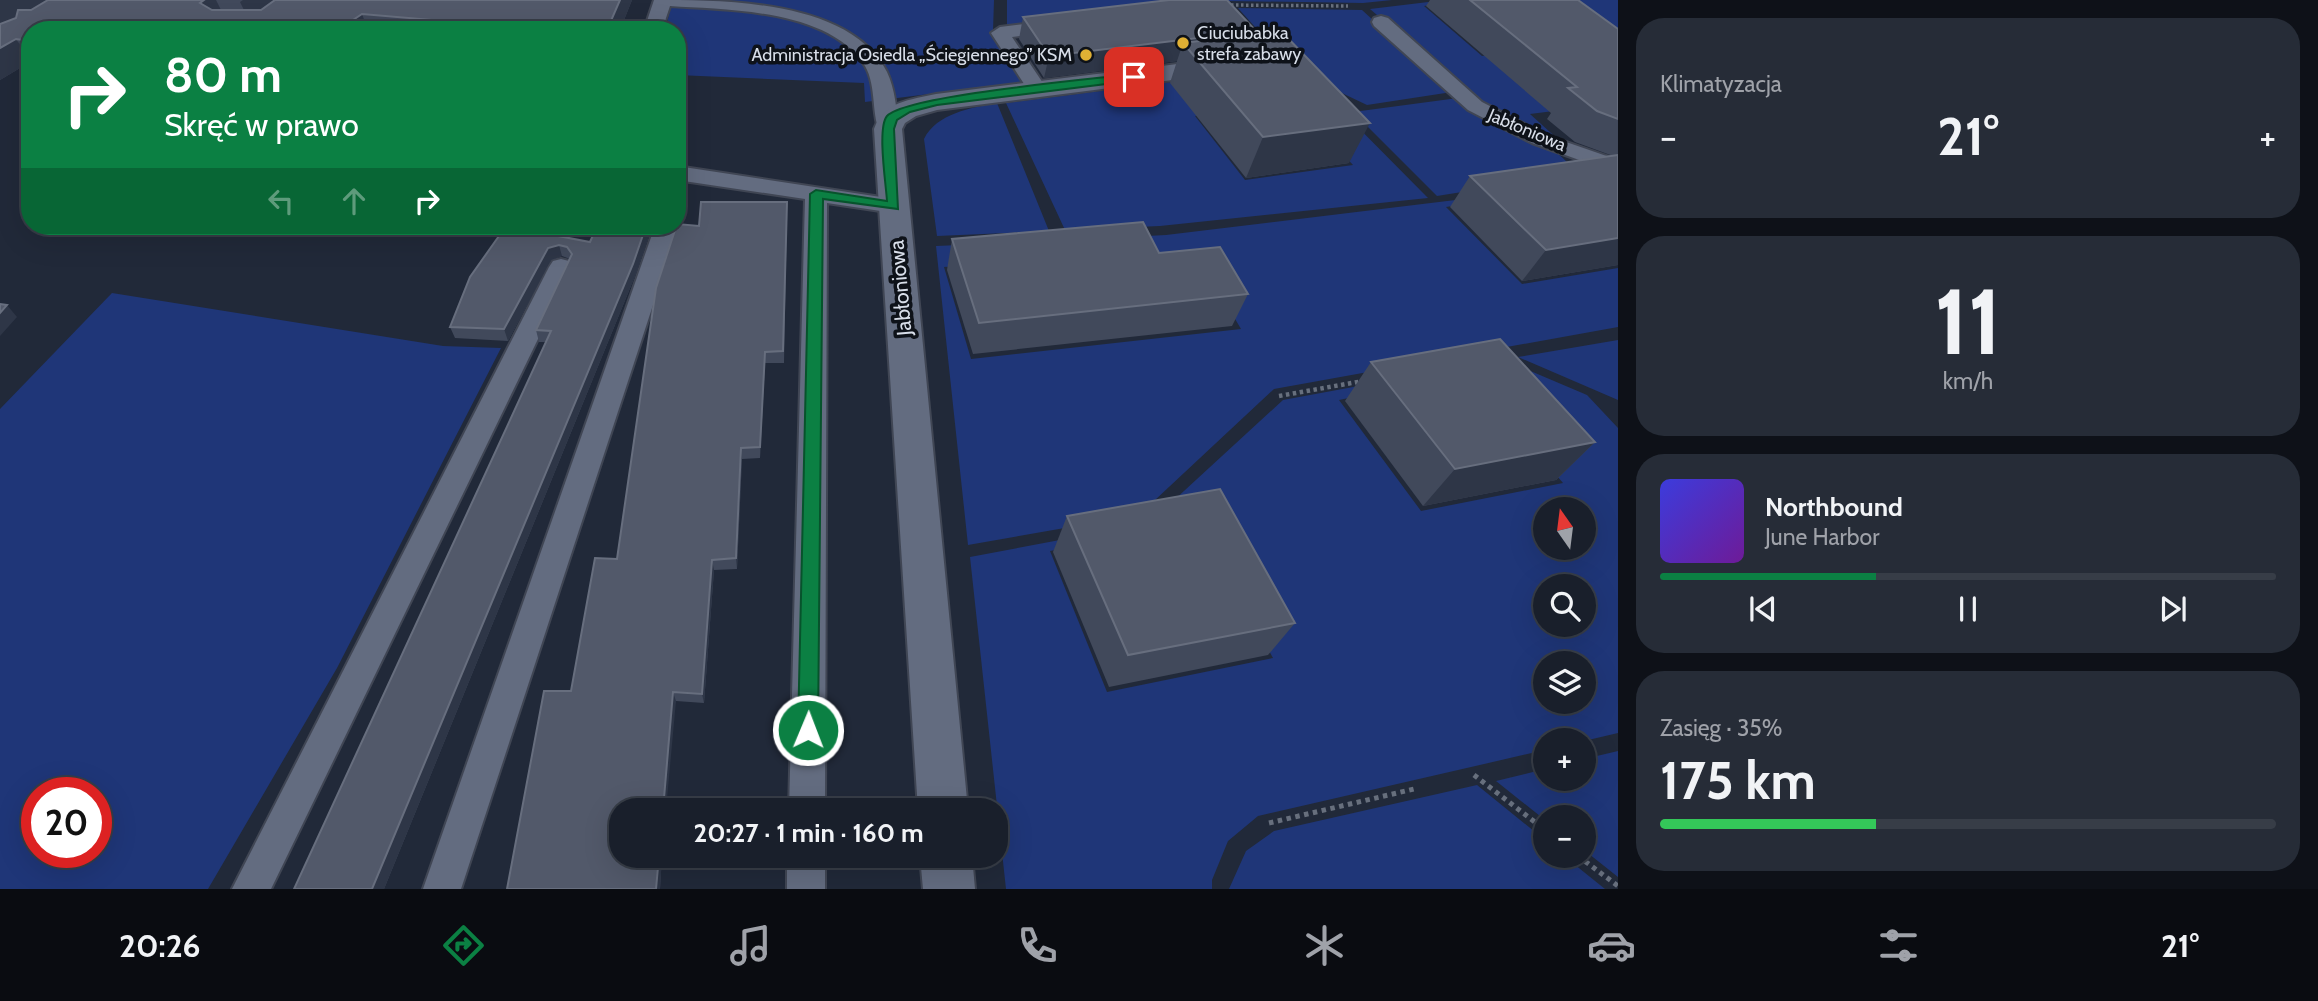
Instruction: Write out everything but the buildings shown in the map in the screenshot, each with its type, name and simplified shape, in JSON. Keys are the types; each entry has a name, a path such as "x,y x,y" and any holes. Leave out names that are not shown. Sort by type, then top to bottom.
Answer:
{"street":[{"path":"888,129 892,118 922,105 1256,62"},
{"name":"Jabłoniowa","path":"888,129 942,798"},
{"path":"947,868 949,889"}],"lane":[{"path":"656,21 663,0"},
{"path":"668,0 778,12 816,22 842,34 862,50 878,72 884,88 888,129"},
{"name":"Jabłoniowa","path":"1381,22 1475,106 1496,120 1539,139 1618,167"},
{"path":"1037,89 1000,33 1082,23"},
{"path":"686,182 816,194 894,206"},
{"path":"807,798 816,194"},
{"path":"442,889 664,235"},
{"path":"251,889 561,267"},
{"path":"806,868 806,889"}],"path":[{"path":"1231,5 1349,6"},
{"path":"1279,396 1365,380"},
{"path":"1474,775 1533,821"},
{"path":"1269,822 1414,789"},
{"path":"1594,868 1618,886"}],"shaded area":[{"path":"673,0 994,0 993,31 1026,82 865,102 864,83 686,75 686,21 667,21"},
{"path":"1007,0 1392,0 1363,3 1230,1 1007,29"},
{"path":"1522,0 1618,0 1618,103 1530,114 1562,143 1534,132 1484,103 1437,67 1370,9 1457,1 1424,6 1482,56 1579,44"},
{"path":"1238,8 1362,10 1452,92 1367,105 1287,67 1290,66"},
{"path":"1211,77 1239,109 1195,116 1245,180 1353,165 1296,103 1324,93 1428,198 1160,226 1065,230 1006,103"},
{"path":"1458,98 1541,142 1569,164 1575,174 1437,196 1353,112"},
{"path":"997,103 1049,231 937,236 924,139 937,123 956,113"},
{"path":"1472,198 1476,202 1446,207 1522,284 1618,268 1618,327 1274,389 1139,515 968,545 936,246 1053,241 1060,258 944,267 971,359 1241,329 1210,276 1068,240 1166,235"},
{"path":"112,293 443,346 501,348 337,668 208,889 0,889 0,409"},
{"path":"1618,340 1618,400 1518,357"},
{"path":"1507,361 1587,395 1618,428 1618,733 1596,738 1596,728 1533,728 1533,753 1258,816 1228,841 1212,880 1212,889 1006,889 1004,868 1008,868 1008,798 996,798 970,557 1113,530 1116,537 1050,551 1107,692 1273,658 1201,524 1147,525 1283,400 1391,380 1396,388 1339,400 1421,511 1563,483 1471,374"},
{"path":"1618,751 1618,877 1596,860 1596,805 1533,805 1533,810 1496,781 1533,772 1533,791 1596,791 1596,756"},
{"path":"1477,785 1533,830 1533,868 1579,868 1605,889 1229,889 1246,851 1274,831"}],"place":[{"name":"Ciuciubabka strefa zabawy","path":"1183,43"},
{"name":"Administracja Osiedla „Ściegiennego” KSM","path":"1086,55"}],"route":[{"path":"808,730 816,194 894,206 888,129 892,118 906,110 936,102 1134,77"}]}
